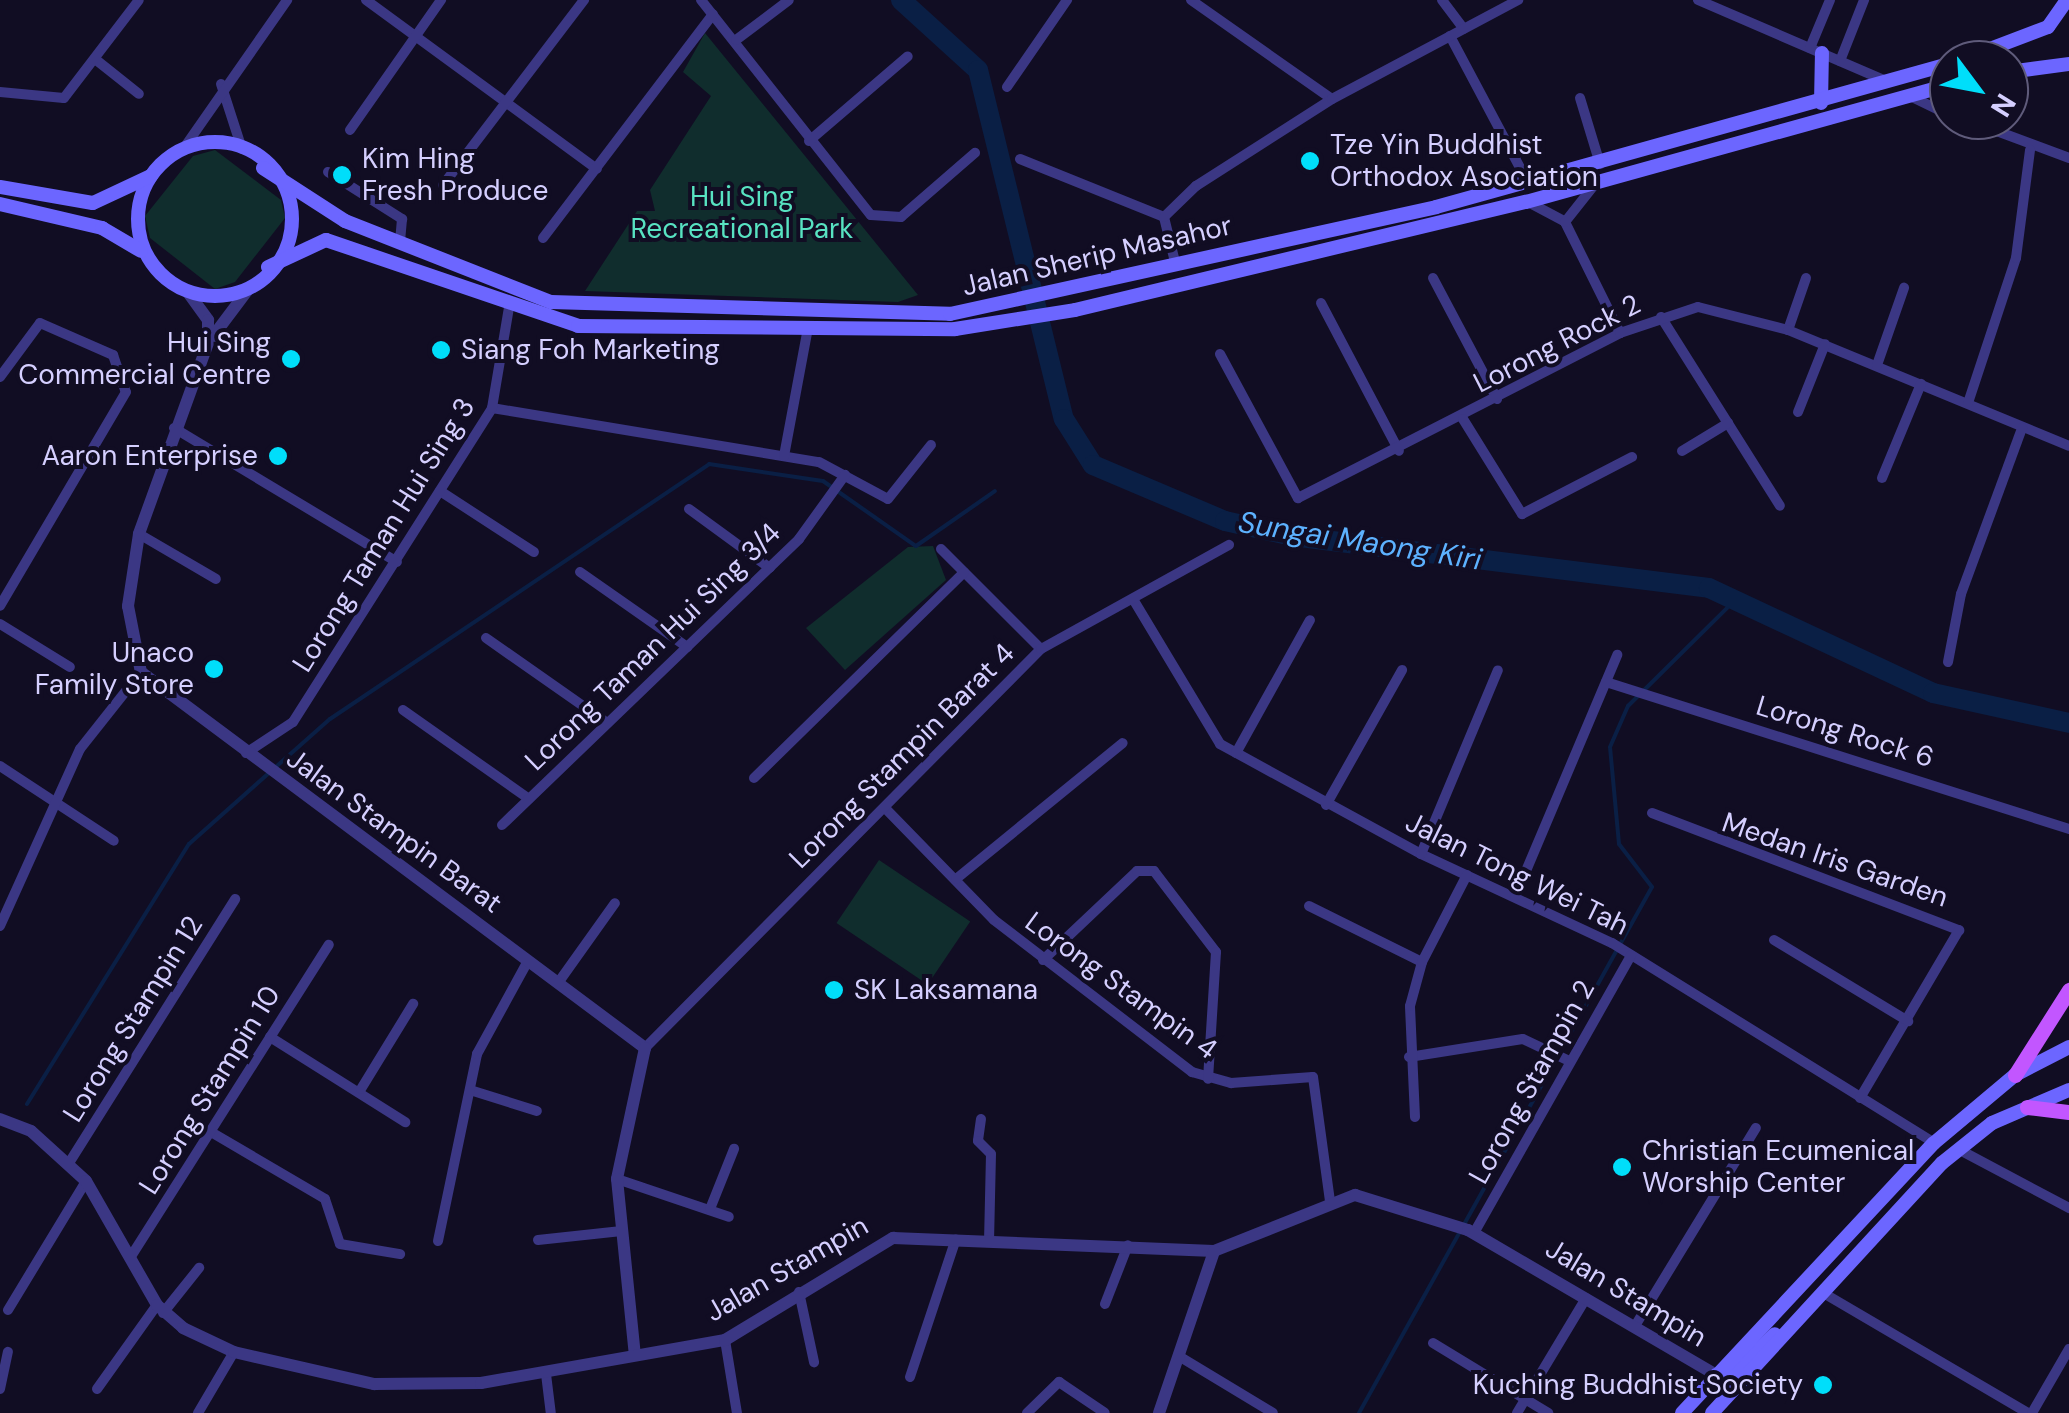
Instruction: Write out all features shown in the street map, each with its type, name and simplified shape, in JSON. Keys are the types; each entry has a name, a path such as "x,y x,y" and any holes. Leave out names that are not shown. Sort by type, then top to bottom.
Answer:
{"main road":[{"path":"2012,40 2048,26 2067,0"},
{"path":"1816,51 1820,103"},
{"path":"2029,69 2069,64"},
{"name":"Jalan Sherip Masahor","path":"264,168 345,221 580,307 883,318 999,305 1070,292 1528,183 1539,191 1929,70"},
{"name":"Jalan Sherip Masahor","path":"268,267 310,242 342,243 509,308 608,328 807,332 1008,322 1074,310 1526,202 1601,171 1929,90"},
{"path":"0,187 92,204 155,174 186,145 213,138 242,149 264,168 297,213 268,267 250,287 212,299 186,291 146,255 102,228 0,204"},
{"path":"146,255 138,208 155,174"},
{"path":"2015,1075 2069,990"},
{"path":"1682,1413 1934,1142 2015,1075 2069,1047"},
{"path":"1712,1413 1958,1148 2027,1108 2069,1090"},
{"path":"2027,1108 2069,1112"},
{"path":"1716,1376 1729,1379 1808,1312"}],"street":[{"path":"0,92 50,104 95,59 139,0"},
{"path":"186,145 221,84 287,0"},
{"path":"366,0 510,99 597,168"},
{"path":"350,130 442,0"},
{"path":"443,185 584,0"},
{"path":"701,0 736,40 809,141 883,221 901,217 975,154"},
{"path":"736,40 789,0"},
{"path":"1192,0 1332,99"},
{"path":"1442,0 1464,28"},
{"path":"1164,217 1332,99 1518,0"},
{"path":"1700,0 1889,83"},
{"path":"1816,51 1830,0"},
{"path":"1840,61 1864,0"},
{"path":"1008,87 1062,2"},
{"path":"543,238 712,14"},
{"path":"1450,36 1528,183"},
{"path":"809,141 908,56"},
{"path":"95,59 139,94"},
{"path":"221,84 242,149"},
{"path":"1908,96 1929,106"},
{"path":"1565,222 1601,171 1580,98"},
{"path":"2009,140 2030,150 2069,158"},
{"path":"1968,403 2016,258 2030,150"},
{"path":"1020,158 1164,217"},
{"path":"328,172 406,223 400,242"},
{"path":"1526,202 1565,222 1620,333"},
{"path":"1164,217 1176,266"},
{"path":"1433,278 1497,399"},
{"path":"1788,330 1806,278"},
{"path":"0,926 6,897 54,798 140,672 128,606 140,534 174,428 208,343 250,287"},
{"path":"1877,365 1904,288"},
{"path":"186,291 208,320 208,343"},
{"path":"1322,303 1400,451"},
{"name":"Lorong Rock 2","path":"1220,354 1298,498 1463,419 1620,333 1660,317 1711,307 1825,344 2069,446"},
{"name":"Lorong Taman Hui Sing 3","path":"245,753 293,722 492,408 509,308"},
{"path":"1660,317 1780,506"},
{"path":"0,377 40,322 113,355 126,392 0,606"},
{"path":"784,456 807,332"},
{"path":"1798,412 1825,344"},
{"path":"1882,478 1921,384"},
{"path":"492,408 784,456 894,497 932,446"},
{"path":"1463,419 1522,514 1632,457"},
{"path":"1682,451 1728,423"},
{"path":"174,428 396,562"},
{"path":"1948,662 1960,594 2022,428"},
{"name":"Lorong Taman Hui Sing 3/4","path":"502,825 770,568 831,498 843,478"},
{"path":"440,491 534,552"},
{"path":"689,509 770,568"},
{"path":"140,534 216,579"},
{"name":"Lorong Stampin Barat 4","path":"644,1048 1041,649 1229,545"},
{"path":"942,549 1041,649"},
{"path":"580,572 688,647"},
{"path":"754,778 964,572"},
{"name":"Jalan Tong Wei Tah","path":"1133,598 1212,735 1236,753 1421,854 1612,942 1934,1142"},
{"path":"1236,753 1310,620"},
{"path":"0,624 70,666"},
{"path":"486,638 606,722"},
{"path":"1515,897 1617,655"},
{"path":"1326,804 1402,670"},
{"path":"1421,854 1498,670"},
{"name":"Jalan Stampin Barat","path":"140,672 644,1048"},
{"name":"Lorong Rock 6","path":"1606,682 2069,829"},
{"path":"403,710 529,798"},
{"path":"956,879 1123,743"},
{"path":"0,766 114,841"},
{"name":"Lorong Stampin 4","path":"885,808 1043,960 1208,1079 1313,1077 1330,1202"},
{"name":"Medan Iris Garden","path":"1652,814 1959,930 1860,1098"},
{"path":"1043,960 1137,871 1154,871 1216,952 1208,1079"},
{"path":"1415,1118 1409,1057 1422,962 1466,875"},
{"name":"Lorong Stampin 12","path":"70,1163 235,899"},
{"path":"558,983 615,903"},
{"path":"1309,906 1422,962"},
{"path":"1774,940 1908,1022"},
{"name":"Lorong Stampin 10","path":"130,1258 328,946"},
{"name":"Lorong Stampin 2","path":"1471,1231 1563,1058 1628,953"},
{"path":"438,1241 470,1090 492,1014 528,961"},
{"path":"361,1089 414,1004"},
{"path":"270,1037 361,1089 406,1122"},
{"path":"1409,1057 1511,1040 1540,1046 1563,1058"},
{"path":"634,1356 617,1179 644,1048"},
{"path":"470,1090 537,1111"},
{"path":"0,1119 70,1163 86,1181 160,1309"},
{"path":"981,1119 978,1141 991,1154 989,1239"},
{"path":"1635,1326 1756,1128"},
{"path":"211,1132 325,1200 340,1244 400,1254"},
{"path":"1958,1148 2069,1208"},
{"path":"710,1209 734,1150"},
{"path":"617,1179 729,1216"},
{"path":"8,1310 86,1181"},
{"name":"Jalan Stampin","path":"160,1309 234,1352 374,1384 546,1374 725,1340 881,1242 989,1239 1214,1251 1330,1202 1378,1195 1471,1231 1716,1376"},
{"path":"538,1240 622,1231"},
{"path":"910,1377 956,1239"},
{"path":"1105,1304 1128,1244"},
{"path":"1159,1413 1182,1358 1214,1251"},
{"path":"97,1389 160,1309 199,1268"},
{"path":"799,1292 814,1362"},
{"path":"1824,1294 2030,1413 2069,1349"},
{"path":"1517,1413 1586,1298"},
{"path":"725,1340 737,1413"},
{"path":"1433,1343 1548,1413"},
{"path":"0,1389 8,1352"},
{"path":"198,1413 234,1352"},
{"path":"1182,1358 1273,1413"},
{"path":"546,1374 551,1413"},
{"path":"1027,1413 1059,1382 1106,1413"}],"green space":[{"name":"Hui Sing Recreational Park","path":"705,33 918,295 898,302 585,291 637,211 655,211 650,190 711,96 683,72"},
{"path":"215,150 281,200 285,218 235,282 215,289 150,238 145,216 193,156"},
{"path":"933,546 946,580 845,670 806,628 908,547"},
{"path":"879,860 970,922 928,985 837,923"}],"waterway":[{"name":"Sungai Maong Kiri","path":"901,0 978,70 1064,419 1093,465 1225,521 1292,536 1709,588 1933,693 2069,723"},
{"path":"27,1104 189,844 330,719 709,464 823,481 916,546 995,491"},
{"path":"1359,1413 1652,887 1619,844 1610,747 1628,706 1736,599"}],"place":[{"name":"Tze Yin Buddhist Orthodox Asociation","path":"1310,161"},
{"name":"Kim Hing Fresh Produce","path":"342,175"},
{"name":"Siang Foh Marketing","path":"441,350"},
{"name":"Hui Sing Commercial Centre","path":"291,359"},
{"name":"Aaron Enterprise","path":"278,456"},
{"name":"Unaco Family Store","path":"214,669"},
{"name":"SK Laksamana","path":"834,990"},
{"name":"Christian Ecumenical Worship Center","path":"1622,1167"},
{"name":"Kuching Buddhist Society","path":"1823,1385"}]}
